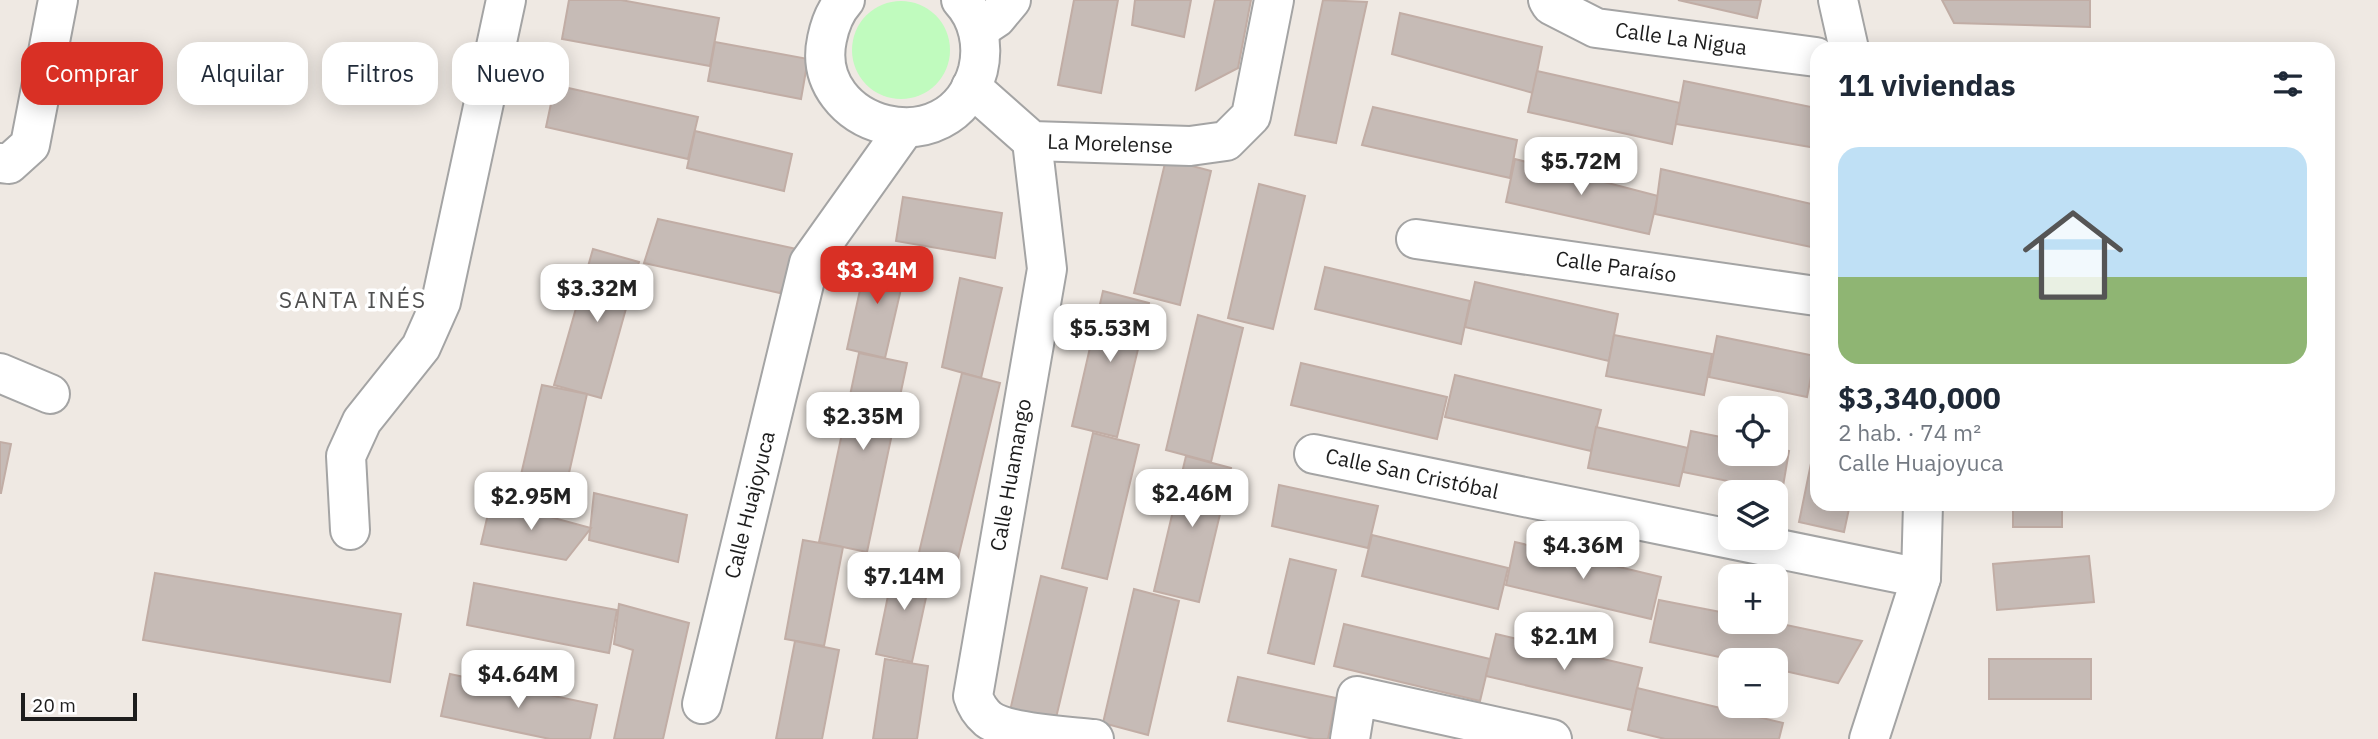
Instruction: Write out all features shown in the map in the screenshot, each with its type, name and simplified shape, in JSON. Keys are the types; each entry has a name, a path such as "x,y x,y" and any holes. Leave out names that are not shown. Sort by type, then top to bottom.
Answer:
{"street":[{"path":"0,163 9,164 30,145 58,0"},
{"path":"349,530 345,456 362,421 421,347 441,302 506,0"},
{"path":"836,4 825,47 828,71 840,96 859,115 884,126 905,128 937,121 959,106 971,87 981,57 970,15 996,18 1012,0"},
{"name":"La Morelense","path":"971,87 1032,141 1190,146 1226,141 1251,116 1274,0"},
{"path":"1838,0 1847,42"},
{"name":"Calle La Nigua","path":"1549,2 1596,27 1810,56"},
{"name":"Calle Huajoyuca","path":"702,704 809,263 905,128"},
{"name":"Calle Huamango","path":"1032,141 1047,268 973,696 977,708 989,720 1018,730 1094,739"},
{"name":"Calle Paraíso","path":"1416,239 1810,295"},
{"path":"0,373 50,394"},
{"name":"Calle San Cristóbal","path":"1314,454 1921,578"},
{"path":"1869,739 1921,578 1923,511"},
{"path":"1350,739 1357,696 1552,739"}],"green space":[{"path":"901,1 920,4 936,15 947,31 950,50 947,69 936,85 920,96 901,99 882,96 866,85 855,69 852,50 855,31 866,15 882,4"}],"building":[{"path":"569,0 621,0 719,18 710,66 562,39"},
{"path":"1074,0 1118,0 1101,93 1058,85"},
{"path":"1135,0 1191,0 1184,37 1132,25"},
{"path":"1215,0 1251,0 1238,68 1196,90"},
{"path":"1323,0 1367,2 1336,143 1295,135"},
{"path":"1678,0 1761,0 1757,18"},
{"path":"1942,0 2090,0 2090,27 1954,23"},
{"path":"1400,13 1542,47 1533,93 1392,54"},
{"path":"715,42 808,59 801,99 708,81"},
{"path":"1537,71 1680,103 1672,144 1528,112"},
{"path":"1684,81 1810,107 1810,147 1676,124"},
{"path":"569,88 698,117 688,159 546,127 551,105 569,105"},
{"path":"1373,107 1517,140 1510,178 1362,145"},
{"path":"695,131 792,154 784,191 687,168"},
{"path":"1166,159 1211,171 1180,305 1134,293"},
{"path":"1515,159 1658,196 1649,234 1506,202"},
{"path":"1661,169 1810,204 1810,247 1655,214"},
{"path":"1259,184 1305,196 1273,329 1228,318"},
{"path":"903,197 1002,213 995,258 896,241"},
{"path":"658,219 801,250 780,293 644,263"},
{"path":"593,249 639,262 601,398 554,385"},
{"path":"868,254 907,263 885,358 847,349"},
{"path":"1325,267 1470,301 1461,344 1315,309"},
{"path":"960,278 1002,288 981,378 942,367"},
{"path":"1475,282 1618,314 1609,361 1465,327"},
{"path":"1103,291 1149,303 1117,437 1072,426"},
{"path":"1198,315 1243,328 1211,462 1166,450"},
{"path":"1614,335 1712,354 1704,395 1606,376"},
{"path":"1717,336 1810,355 1807,397 1709,377"},
{"path":"859,353 907,363 867,552 819,542"},
{"path":"1301,363 1447,397 1437,439 1291,405"},
{"path":"962,373 1000,383 954,575 916,565"},
{"path":"1455,375 1601,410 1591,451 1445,417"},
{"path":"542,385 587,394 566,486 520,479"},
{"path":"1596,427 1688,448 1679,486 1588,468"},
{"path":"1691,431 1718,436 1718,466 1786,466 1784,480 1723,480 1683,472"},
{"path":"1093,433 1139,445 1107,579 1062,568"},
{"path":"0,442 11,444 1,493 0,493"},
{"path":"1186,456 1231,468 1199,602 1154,591"},
{"path":"1810,468 1810,511 1848,511 1844,532 1799,522"},
{"path":"1279,485 1378,506 1368,548 1272,526"},
{"path":"594,493 687,515 678,562 589,540"},
{"path":"491,501 591,528 566,560 481,544"},
{"path":"2013,511 2062,511 2062,527 2013,527"},
{"path":"1372,535 1508,568 1498,609 1362,576"},
{"path":"803,540 843,547 824,646 785,639"},
{"path":"1515,542 1661,577 1651,619 1506,585"},
{"path":"2089,556 2094,602 1997,610 1993,564"},
{"path":"1290,559 1336,570 1314,664 1268,653"},
{"path":"895,562 932,570 912,662 876,654"},
{"path":"155,573 401,614 390,682 143,640"},
{"path":"1041,576 1087,588 1055,722 1010,711"},
{"path":"474,583 617,610 609,653 467,625"},
{"path":"1134,589 1179,601 1148,735 1103,723"},
{"path":"1659,600 1718,611 1718,634 1788,634 1788,625 1862,641 1838,683 1788,672 1788,648 1718,648 1718,657 1650,642"},
{"path":"619,604 689,623 663,739 614,739 633,650 614,644"},
{"path":"1344,624 1490,659 1480,701 1334,666"},
{"path":"1496,634 1642,668 1632,710 1486,676"},
{"path":"795,641 839,650 822,739 776,739"},
{"path":"885,659 928,666 917,739 873,739"},
{"path":"1989,659 2091,659 2091,699 1989,699"},
{"path":"450,674 597,705 590,739 550,739 441,716"},
{"path":"1238,677 1336,698 1328,739 1314,739 1228,721"},
{"path":"1637,688 1718,707 1718,718 1762,718 1783,723 1779,739 1665,739 1628,730"}],"district":[{"name":"SANTA INÉS","path":"353,300"}]}
